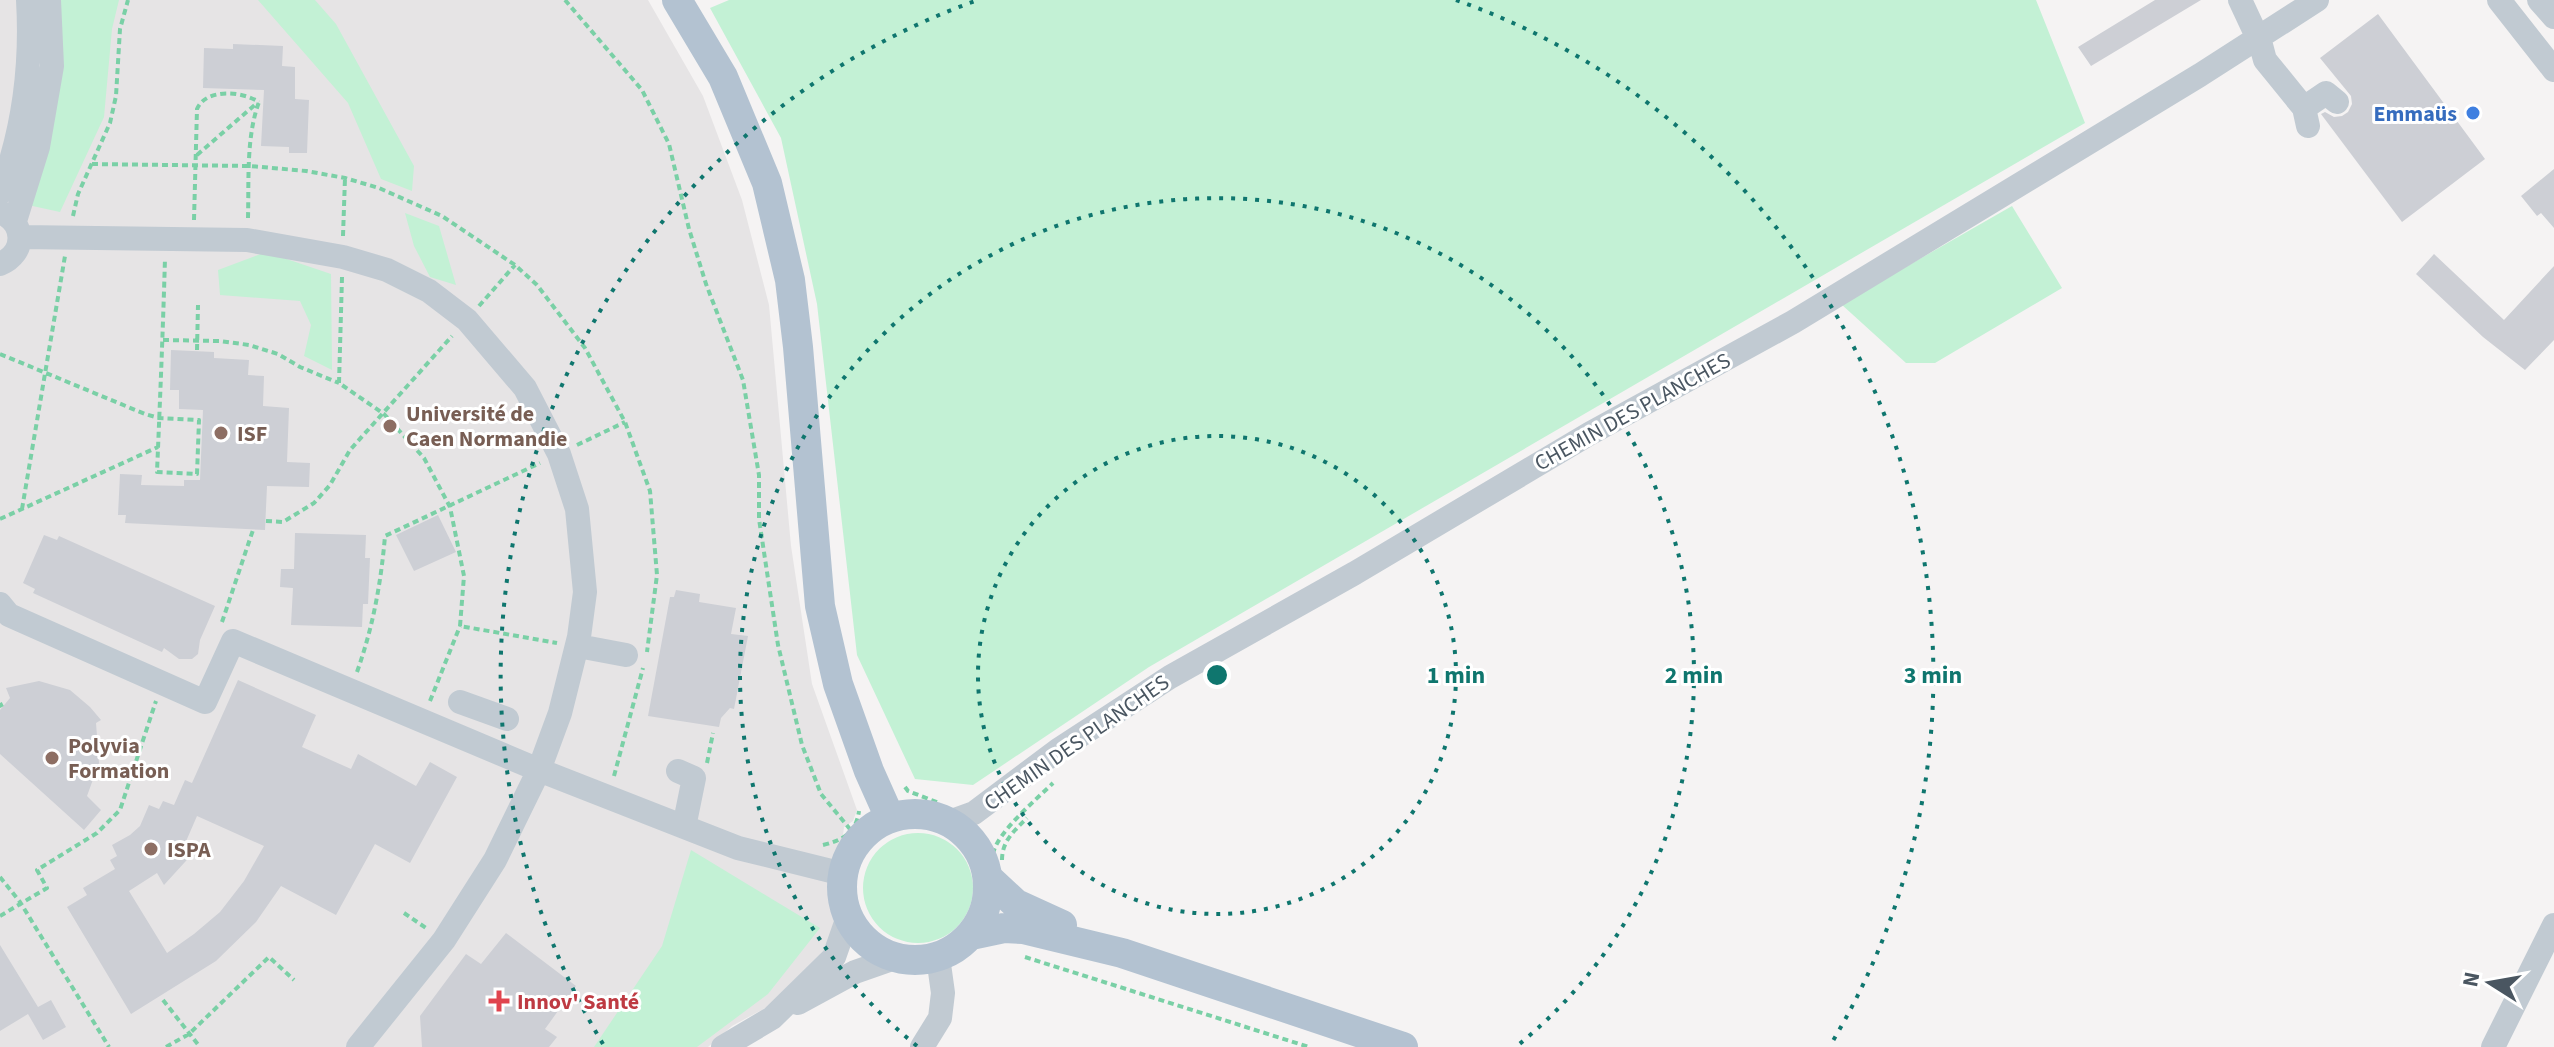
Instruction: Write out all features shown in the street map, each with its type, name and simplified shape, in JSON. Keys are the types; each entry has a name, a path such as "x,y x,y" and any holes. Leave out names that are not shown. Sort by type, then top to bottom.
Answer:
{"main road":[{"path":"677,0 723,77 767,183 790,280 820,606 838,684 869,771 890,818"},
{"path":"995,870 978,926 956,949 938,957 909,961 876,949 848,917 844,904 843,874 849,856 859,840 873,827 890,818 909,814 947,813 995,870 1016,904 1122,953"},
{"path":"971,935 1004,928 1023,929 1122,953 1403,1047"}],"street":[{"path":"22,164 28,91 28,0"},
{"path":"0,264 15,254 12,224 39,71 37,0"},
{"path":"0,193 22,164 52,66 49,0"},
{"path":"2240,0 2265,60 2306,117 2326,93 2337,102"},
{"name":"CHEMIN DES PLANCHES","path":"947,813 974,813 1058,750 1170,677 1355,573 1589,434 1793,322 2317,0"},
{"path":"2499,0 2554,70"},
{"path":"2539,0 2554,17"},
{"path":"12,224 68,238 247,240 343,257 387,270 429,291 467,320 525,388 559,454 577,509 585,592 578,646 560,713 539,770 495,860 444,940 358,1047"},
{"path":"0,604 9,615 205,702 233,641 539,770 738,848 843,874"},
{"path":"578,646 626,655"},
{"path":"460,702 507,719"},
{"path":"678,771 694,778 684,827"},
{"path":"772,1018 834,957 848,917"},
{"path":"2493,1047 2554,925"},
{"path":"922,1047 940,1018 943,993 938,957"},
{"path":"723,1047 855,972 895,958"}],"path":[{"path":"22,509 68,238 78,194 110,123 116,96 120,29 128,0"},
{"path":"565,0 642,90 669,144 706,284 743,380 759,475 759,519 778,645 802,745 821,794 859,840"},
{"path":"194,240 197,109 201,100 209,94 250,96 259,102"},
{"path":"196,156 259,102"},
{"path":"247,240 251,137 253,117 259,102"},
{"path":"339,383 345,178"},
{"path":"0,354 159,418 199,420 197,474 157,472 159,418 163,340 166,239"},
{"path":"266,521 283,522 314,503 330,485 350,450 515,265"},
{"path":"197,350 198,305"},
{"path":"163,340 249,345 278,354 339,383 384,414 424,458 450,507 464,576 460,626 422,722"},
{"path":"0,519 158,447"},
{"path":"350,691 368,642 380,586 385,536 450,507"},
{"path":"233,641 217,635 253,530"},
{"path":"460,626 578,646"},
{"path":"0,916 47,888 37,870 97,833 120,810 158,696 167,685"},
{"path":"902,781 908,791 947,813"},
{"name":"CHEMIN DES PLANCHES","path":"995,870 994,847 1022,813 1055,781"},
{"path":"995,870 1009,835 1027,818"},
{"path":"0,877 20,902 109,1047"},
{"path":"1016,954 1309,1047"},
{"path":"166,1047 189,1034 269,957 294,980"},
{"path":"163,1000 200,1047"}],"shaded area":[{"name":"Université de Caen Normandie","path":"0,0 648,0 703,96 742,200 769,305 791,546 812,684 857,810 853,821 844,827 834,908 836,938 767,1007 732,1026 708,1047 0,1047"}],"green space":[{"path":"59,0 119,0 112,29 104,117 60,212 28,205"},
{"path":"258,0 315,0 336,24 414,166 412,191 381,179 348,103"},
{"path":"729,0 2036,0 2085,123 1149,667 973,785 915,779 857,655 817,304 781,138 710,8"},
{"path":"2012,206 2062,288 1935,363 1906,363 1841,304"},
{"path":"405,213 439,226 456,285 430,277 414,246"},
{"path":"266,252 331,274 332,370 304,356 311,325 300,301 220,295 218,270"},
{"path":"918,833 939,837 957,849 969,867 973,888 969,909 957,927 939,939 918,943 897,939 879,927 867,909 863,888 867,867 879,849 897,837"},
{"path":"691,850 820,928 768,994 697,1047 594,1047 662,946"}],"building":[{"path":"2155,0 2201,0 2091,66 2078,47"},
{"path":"2378,14 2485,159 2402,222 2321,114 2342,116 2352,104 2351,96 2320,58"},
{"path":"233,44 283,46 282,66 295,67 295,99 309,100 307,153 289,153 289,147 261,146 264,90 203,88 204,48 233,49"},
{"path":"2554,169 2554,228 2541,213 2537,216 2521,196"},
{"path":"2434,254 2504,320 2554,266 2554,340 2525,370 2483,337 2416,274"},
{"name":"ISF","path":"171,350 214,352 214,358 249,360 248,375 264,376 263,406 289,408 287,462 310,463 309,487 267,486 265,530 125,523 126,515 118,515 120,474 142,475 141,485 184,486 184,480 200,480 203,410 179,409 179,390 170,390"},
{"path":"438,515 456,552 414,571 396,535"},
{"path":"295,533 366,535 365,558 370,558 368,604 363,604 362,627 291,625 293,588 280,587 281,569 294,569"},
{"path":"44,535 57,540 59,536 215,606 200,640 198,654 192,659 179,659 164,648 162,652 33,593 35,589 23,583"},
{"path":"676,590 700,594 699,602 736,608 731,634 748,636 734,709 730,708 721,718 719,727 648,716 670,597 674,597"},
{"name":"ISPA","path":"238,680 316,715 302,747 351,769 358,754 416,786 430,762 457,777 410,863 375,844 336,915 281,886 256,922 216,961 131,1014 67,907 87,895 83,888 115,869 110,860 117,856 112,845 140,826 149,805 159,809 163,801 174,805 185,780 192,783","holes":["197,816 264,846 244,881 220,912 167,953 129,891 157,873 164,885 195,851 184,846"]},
{"name":"Polyvia Formation","path":"39,681 70,690 101,720 96,723 99,763 87,796 101,810 84,830 0,754 0,710 10,698 6,688"},
{"name":"Innov' Santé","path":"506,933 576,986 545,1029 557,1037 549,1047 422,1047 420,1016 466,954 481,964"},
{"path":"0,945 38,1007 51,1000 66,1027 43,1040 28,1014 0,1031"}],"place":[{"name":"Emmaüs","path":"2473,113"},
{"name":"Université de Caen Normandie","path":"390,426"},
{"name":"ISF","path":"221,433"},
{"name":"Polyvia Formation","path":"52,758"},
{"name":"ISPA","path":"151,849"},
{"name":"Innov' Santé","path":"499,1001"}]}
